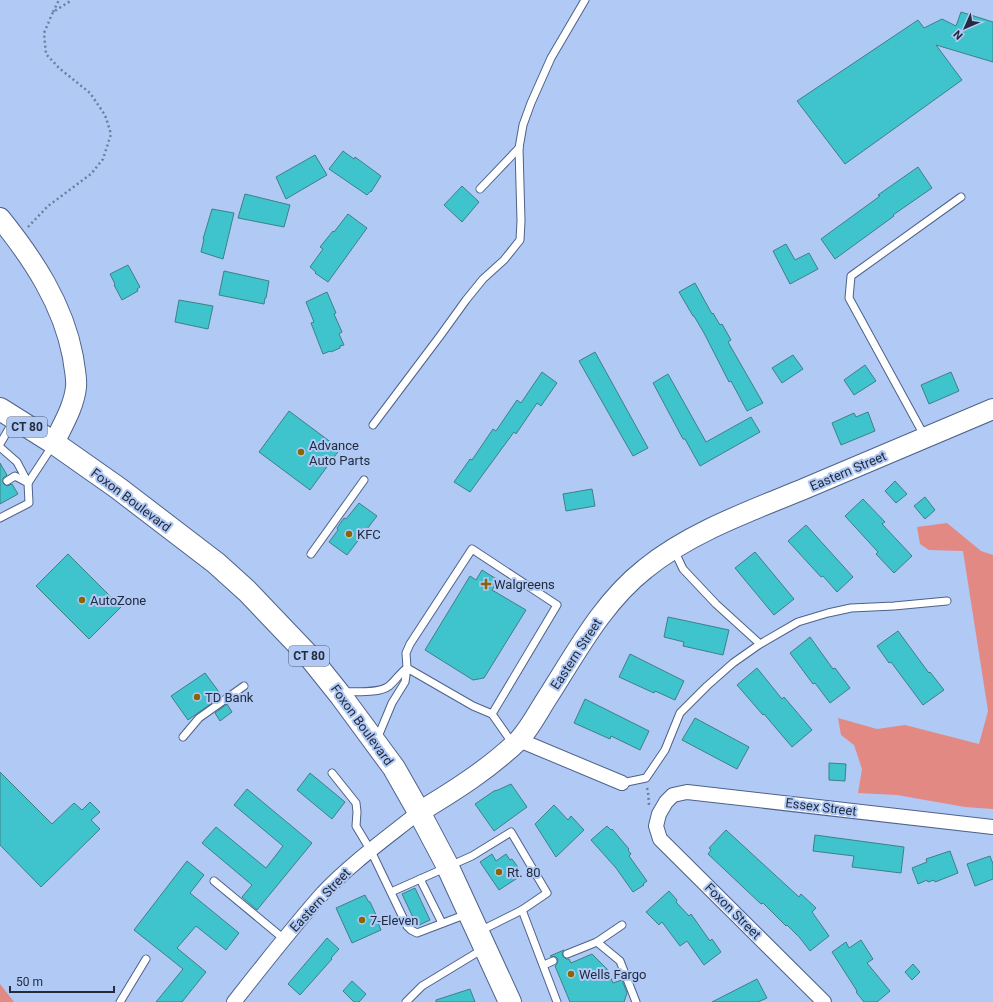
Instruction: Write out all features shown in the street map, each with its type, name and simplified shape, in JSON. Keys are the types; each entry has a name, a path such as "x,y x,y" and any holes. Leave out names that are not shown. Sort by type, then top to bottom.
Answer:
{"main road":[{"name":"Foxon Boulevard","path":"7,414 54,443 118,488 216,563 247,591 309,656 338,692 394,768 448,868 510,1002"}],"street":[{"path":"0,218 40,272 51,294 70,342 76,388 70,409 54,443"},
{"name":"Eastern Street","path":"234,1002 324,892 419,812 455,790 493,763 516,742 534,721 595,622 621,590 645,569 673,548 748,512 993,409"},
{"path":"516,742 622,783"},
{"name":"Essex Street","path":"659,814 666,802 673,795 687,792 993,827"},
{"name":"Foxon Street","path":"659,814 656,826 660,839 824,1002"}],"lane":[{"path":"373,425 466,300 483,279 504,260 520,240 521,221 519,148 523,125 551,58 585,0"},
{"path":"480,189 519,148"},
{"path":"925,438 849,298 851,276 961,197"},
{"path":"0,444 7,414"},
{"path":"28,483 54,443"},
{"path":"0,447 17,462 28,483 29,503 0,518"},
{"path":"7,481 15,476 28,483"},
{"path":"311,554 364,480"},
{"path":"673,548 683,568 716,604 760,644"},
{"path":"375,743 392,703 405,682 407,668 406,652 410,644 472,549 557,605 492,714"},
{"path":"622,783 646,778 665,750 680,713 728,668 760,644 798,622 851,608 947,601"},
{"path":"338,692 378,690 388,687 399,674 407,668"},
{"path":"407,668 473,706 492,714 516,742"},
{"path":"183,737 199,718 244,686"},
{"path":"332,773 356,803 356,826 371,851 407,926 417,933 442,924 478,931"},
{"path":"391,892 448,868 472,856 511,832 547,893 522,910 478,931 406,1002"},
{"path":"420,879 442,924"},
{"path":"214,881 284,939"},
{"path":"522,910 557,1002"},
{"path":"567,954 597,942 622,925"},
{"path":"597,942 620,960 636,1002"},
{"path":"120,1002 146,960"},
{"path":"544,965 553,961"}],"path":[{"path":"17,239 48,206 91,174 103,160 111,134 105,115 90,93 59,68 46,54 44,33 59,0"},
{"path":"53,12 72,0"},
{"path":"641,779 648,791 650,810 659,814"}],"shaded area":[{"path":"947,523 981,551 993,555 993,809 965,807 897,795 858,793 862,769 854,745 841,735 838,718 877,729 905,725 979,744 988,711 963,551 929,550 920,544 917,527"},
{"path":"0,984 14,1002 0,1002"}],"building":[{"path":"961,12 993,22 993,62 936,45 962,80 845,164 797,101 918,20 924,28 942,19 956,26"},
{"path":"343,151 354,159 355,157 381,176 371,192 367,195 329,169"},
{"path":"315,155 327,175 286,199 276,177"},
{"path":"918,167 932,188 893,215 894,216 835,259 821,239 880,196 878,195"},
{"path":"462,186 479,202 462,222 444,205"},
{"path":"245,194 290,205 284,227 238,218"},
{"path":"212,209 234,213 223,259 201,252 203,239"},
{"path":"348,214 367,228 328,282 315,273 316,272 310,267 323,249 320,247"},
{"path":"786,244 795,260 809,253 818,269 790,284 773,251"},
{"path":"128,265 140,287 137,289 138,291 122,300 110,274"},
{"path":"224,271 269,281 264,304 219,295"},
{"path":"695,283 712,314 713,313 720,325 722,324 731,340 728,342 763,403 747,411 731,381 729,382 704,333 679,292"},
{"path":"327,292 336,313 334,314 342,332 339,334 344,345 331,352 330,351 323,354 311,323 314,322 306,302"},
{"path":"179,300 213,306 208,329 175,322"},
{"path":"595,352 648,448 633,456 579,361"},
{"path":"793,355 803,369 782,383 772,368"},
{"path":"865,365 876,381 854,395 844,380"},
{"path":"542,372 557,383 541,406 537,403 516,434 514,432 470,492 454,482 470,459 472,460 493,429 496,431 517,400 521,403"},
{"path":"951,372 959,391 929,404 921,385"},
{"path":"668,374 706,442 751,417 760,432 700,466 685,439 683,439 653,383"},
{"path":"289,411 340,449 310,490 259,452"},
{"path":"868,412 875,431 841,445 832,423 854,413 856,417"},
{"path":"0,463 7,475 3,478 3,483 7,486 12,484 18,494 0,504"},
{"path":"895,481 907,494 896,503 885,491"},
{"path":"592,489 595,506 566,511 563,494"},
{"path":"925,497 935,510 925,519 914,506"},
{"path":"863,499 885,522 882,524 912,556 894,573 876,554 878,552 845,516"},
{"path":"359,503 377,516 347,555 329,542 338,530 337,528 344,518 346,519"},
{"path":"806,525 853,577 837,592 788,541"},
{"path":"755,552 794,599 774,615 735,568"},
{"path":"68,554 121,607 89,639 36,586"},
{"name":"Walgreens","path":"482,570 498,580 492,590 526,610 484,678 473,680 425,650 470,576 476,580"},
{"path":"668,617 729,630 723,655 683,646 684,642 664,637"},
{"path":"898,631 929,673 930,672 944,690 923,705 891,662 889,663 877,646"},
{"path":"810,637 833,669 835,668 850,688 830,703 815,683 813,684 790,653"},
{"path":"630,654 684,681 675,700 655,691 654,693 619,677"},
{"path":"757,668 782,699 784,697 812,730 792,747 737,685"},
{"path":"205,673 222,696 188,720 171,696"},
{"path":"585,699 649,731 640,750 611,736 610,739 574,723"},
{"path":"227,704 232,712 220,721 215,713"},
{"path":"695,718 749,747 737,769 682,740"},
{"path":"829,763 846,764 845,781 829,780"},
{"path":"0,772 52,824 74,803 82,810 90,802 100,812 91,820 100,829 41,887 0,845"},
{"path":"310,773 345,802 332,819 297,790"},
{"path":"511,784 527,807 494,831 475,804 494,791"},
{"path":"247,789 312,843 257,910 242,897 252,885 202,843 216,827 266,868 283,846 234,805"},
{"path":"554,805 568,820 571,816 584,830 556,857 535,824"},
{"path":"607,826 611,830 612,829 629,849 628,850 631,854 629,856 647,881 643,884 644,885 633,892 616,868 591,840"},
{"path":"726,830 799,897 801,894 816,908 812,912 829,936 810,951 787,925 786,926 763,903 761,904 708,854 711,850 709,848"},
{"path":"815,835 904,847 901,873 852,867 854,856 813,851"},
{"path":"950,851 958,873 935,882 934,880 928,882 927,880 918,884 912,868 927,862 926,859"},
{"path":"492,854 496,861 506,854 510,860 512,859 520,870 516,872 519,877 499,890 480,862"},
{"path":"990,856 993,864 993,879 975,886 967,864"},
{"path":"187,861 204,875 190,893 239,933 226,950 196,926 177,948 206,972 182,1002 156,1002 183,969 134,930"},
{"path":"415,888 430,920 417,926 402,894"},
{"path":"669,891 677,900 676,902 689,916 691,914 710,941 712,939 721,952 704,965 687,941 680,946 662,922 659,925 646,912"},
{"path":"365,895 379,921 378,923 381,930 352,943 336,908"},
{"path":"327,938 339,949 300,995 288,984"},
{"path":"861,940 873,959 867,963 890,991 877,1002 864,1002 856,992 857,991 832,952 846,942 849,948"},
{"path":"564,950 562,953 563,956 566,959 569,959 571,963 592,954 607,969 613,983 622,980 627,993 624,1002 570,1002 555,966 558,959 550,956"},
{"path":"913,964 920,972 912,980 905,972"},
{"path":"757,979 767,998 758,1002 712,1002"},
{"path":"352,981 366,994 359,1002 354,1002 343,991"},
{"path":"470,989 475,1002 436,1002 436,1000"}],"place":[{"name":"Advance Auto Parts","path":"301,452"},
{"name":"KFC","path":"349,534"},
{"name":"Walgreens","path":"486,584"},
{"name":"AutoZone","path":"82,600"},
{"name":"TD Bank","path":"197,697"},
{"name":"Rt. 80","path":"499,872"},
{"name":"7-Eleven","path":"362,920"},
{"name":"Wells Fargo","path":"571,974"}]}
